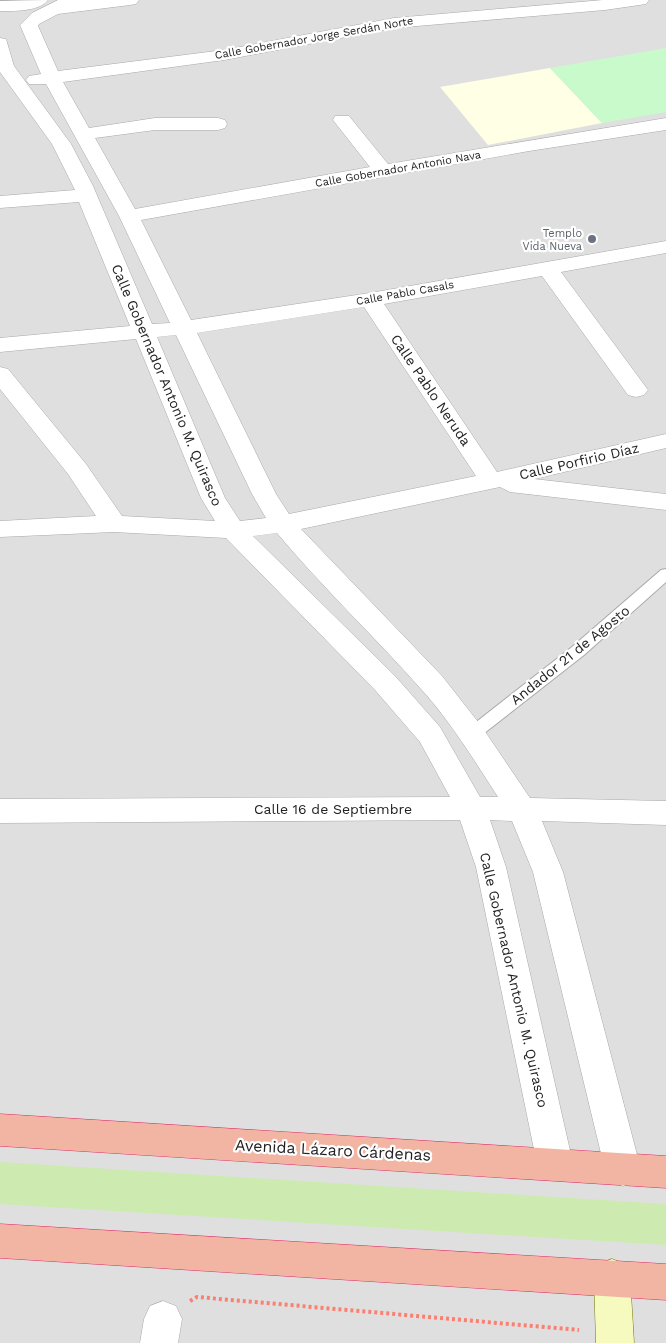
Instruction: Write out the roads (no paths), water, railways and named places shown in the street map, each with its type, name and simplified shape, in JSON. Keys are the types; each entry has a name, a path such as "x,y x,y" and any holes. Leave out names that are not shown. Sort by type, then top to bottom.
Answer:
{"highway":[{"name":"Avenida Lázaro Cárdenas","path":"0,1130 666,1172"},
{"path":"0,1242 612,1277 666,1282"}],"main road":[{"path":"602,1337 612,1277"}],"street":[{"path":"0,6 22,6 38,0"},
{"path":"130,0 64,4 36,17 29,25 52,78 86,134 129,216 264,494 283,524 311,557 432,683 472,734 523,811 548,872 623,1170"},
{"name":"Calle Gobernador Jorge Serdán Norte","path":"8,72 52,78 224,55 394,23 605,5 640,0"},
{"name":"Calle Gobernador Antonio M. Quirasco","path":"0,43 8,72 61,144 85,191 213,498 233,530 385,683 430,735 471,808 491,867 554,1164"},
{"path":"342,120 384,172"},
{"path":"86,134 155,124 218,124"},
{"name":"Calle Gobernador Antonio Nava","path":"129,216 529,145 666,124"},
{"path":"0,193 85,191"},
{"path":"0,202 85,191"},
{"name":"Calle Pablo Casals","path":"0,345 183,328 370,300 666,247"},
{"path":"546,268 636,390"},
{"name":"Calle Pablo Neruda","path":"370,300 491,481"},
{"path":"0,374 77,469 114,524"},
{"name":"Calle Porfirio Díaz","path":"0,529 114,524 233,530 283,524 666,442"},
{"path":"491,481 666,502"},
{"name":"Calle 16 de Septiembre","path":"0,811 471,808 523,811 666,813"}],"lane":[{"name":"Andador 21 de Agosto","path":"472,734 578,651 666,574"}],"place":[{"name":"Templo Vida Nueva","path":"592,239"}]}
